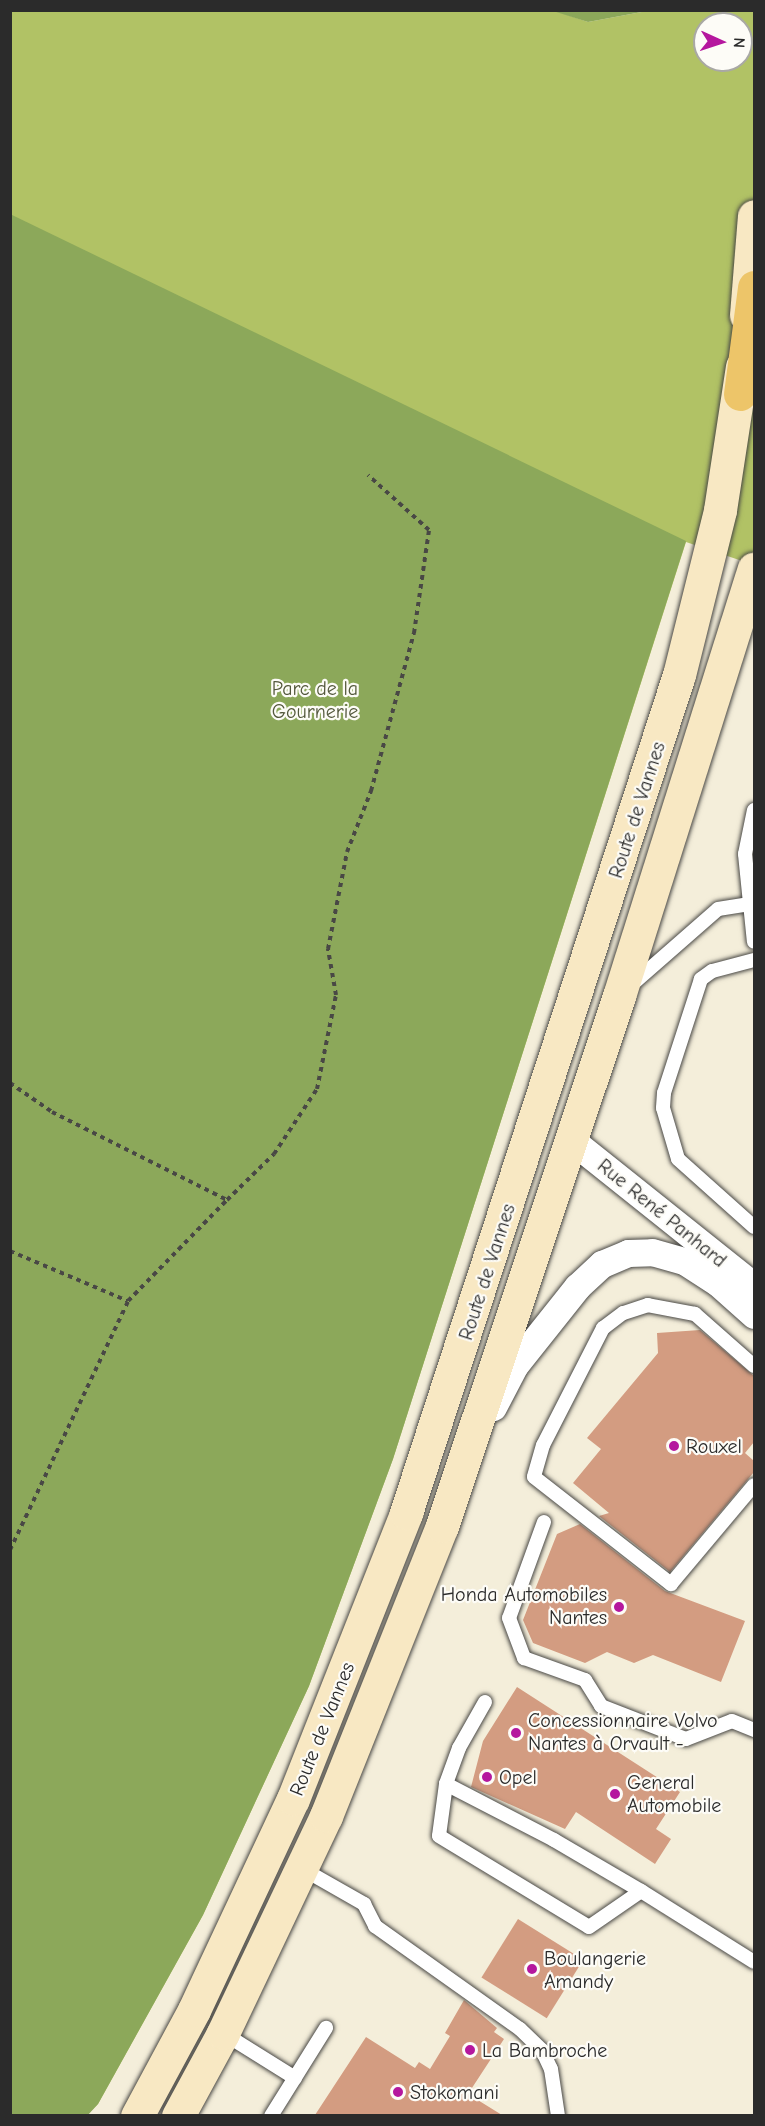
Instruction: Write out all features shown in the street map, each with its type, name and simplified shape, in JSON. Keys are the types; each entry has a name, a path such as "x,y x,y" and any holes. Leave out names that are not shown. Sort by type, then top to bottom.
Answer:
{"highway":[{"path":"740,394 754,287"}],"main road":[{"name":"Route de Vannes","path":"137,2115 194,2010 293,1798 406,1513 679,675 720,510 740,394 754,216"},
{"name":"Route de Vannes","path":"178,2115 223,2033 301,1868 409,1611 462,1464 619,996 754,569"}],"street":[{"name":"Rue René Panhard","path":"570,1139 754,1286"},
{"name":"Rue René Panhard","path":"462,1464 515,1365 577,1287 602,1264 628,1253 652,1252 684,1261 718,1283 754,1315"}],"lane":[{"path":"754,810 745,854 754,942"},
{"path":"619,996 718,909 750,904"},
{"path":"754,960 712,971 701,979 664,1093 663,1108 678,1159 754,1227"},
{"path":"754,1366 694,1314 648,1305 623,1313 603,1328 543,1445 534,1477 672,1584 754,1485"},
{"path":"544,1522 509,1618 524,1658 585,1680 601,1706 686,1738 732,1721 754,1730"},
{"path":"484,1702 459,1748 446,1784 439,1836 589,1927 641,1891"},
{"path":"446,1784 554,1839 754,1962"},
{"path":"301,1868 364,1904 375,1926 520,2029 542,2050 551,2069 558,2115"},
{"path":"271,2115 326,2028"},
{"path":"223,2033 295,2078"}],"path":[{"path":"11,1548 128,1301 274,1154 317,1089 336,995 328,949 347,852 371,791 414,633 429,530 368,475"},
{"path":"10,1083 52,1112 227,1200"},
{"path":"10,1251 128,1301"}],"green space":[{"name":"Parc de la Gournerie","path":"553,10 588,22 647,11 754,11 754,565 686,542 393,1459 309,1686 203,1915 98,2104 87,2115 11,2116 11,11"},
{"path":"553,10 647,11 588,22"},
{"name":"Parc de la Gournerie","path":"10,214 686,541 393,1459 309,1686 203,1915 98,2104 87,2116 10,2115"}],"building":[{"name":"Rouxel","path":"700,1330 754,1376 754,1442 745,1453 754,1461 754,1472 670,1572 599,1516 609,1513 573,1483 601,1449 587,1438 658,1353 657,1333"},
{"name":"Honda Automobiles Nantes","path":"580,1524 665,1591 745,1621 721,1682 653,1655 634,1663 607,1652 585,1663 533,1643 523,1620 557,1534"},
{"path":"517,1687 680,1792 656,1829 671,1839 655,1864 576,1812 565,1829 471,1787 483,1741"},
{"name":"Boulangerie Amandy","path":"518,1919 583,1960 547,2018 481,1978"},
{"name":"Stokomani","path":"464,2000 497,2028 494,2032 504,2039 468,2094 502,2115 315,2115 366,2037 415,2068 419,2062 430,2069 450,2036 445,2033"}],"place":[{"name":"Rouxel","path":"674,1446"},
{"name":"Honda Automobiles Nantes","path":"619,1607"},
{"name":"Concessionnaire Volvo Nantes à Orvault -","path":"516,1733"},
{"name":"Opel","path":"487,1777"},
{"name":"General Automobile","path":"615,1794"},
{"name":"Boulangerie Amandy","path":"532,1969"},
{"name":"La Bambroche","path":"470,2050"},
{"name":"Stokomani","path":"398,2092"}]}
